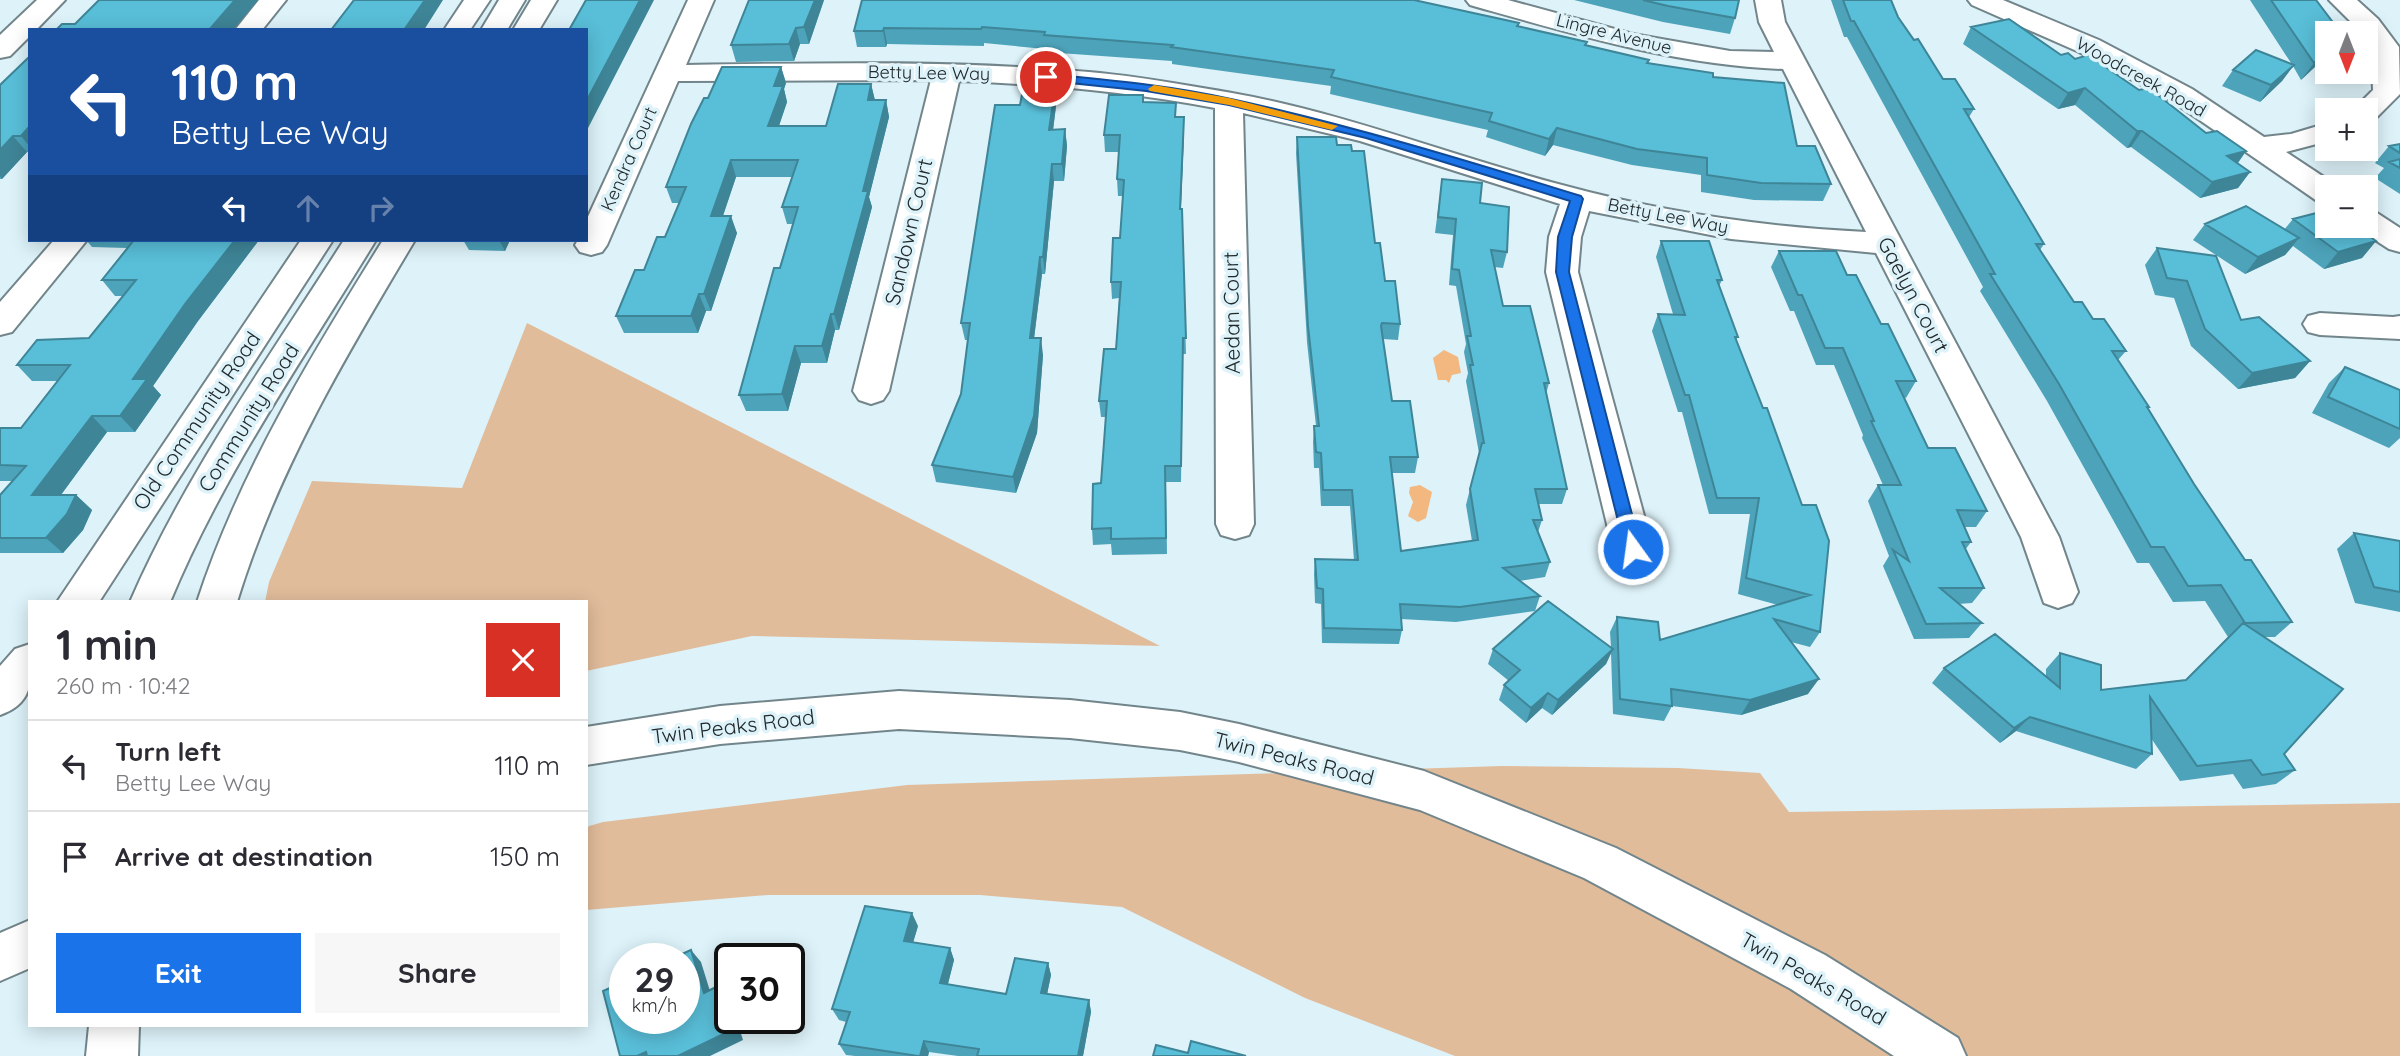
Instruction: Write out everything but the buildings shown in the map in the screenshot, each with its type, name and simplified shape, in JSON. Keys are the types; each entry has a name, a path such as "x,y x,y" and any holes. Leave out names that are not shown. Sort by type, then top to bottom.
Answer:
{"street":[{"path":"0,50 52,0"},
{"path":"249,28 272,0"},
{"path":"458,28 477,0"},
{"path":"495,28 512,0"},
{"path":"527,28 544,0"},
{"name":"Kendra Court","path":"591,245 701,0"},
{"name":"Lingre Avenue","path":"1479,0 1631,42 1730,59 1792,61"},
{"name":"Gaelyn Court","path":"1768,0 1772,22 2040,537 2058,592"},
{"name":"Woodcreek Road","path":"1981,0 2089,46 2182,95 2315,186"},
{"path":"2342,0 2369,25 2385,47 2387,92 2378,101"},
{"name":"Betty Lee Way","path":"667,73 947,72 1021,75 1132,86 1229,102 1370,135 1577,199 1725,228 1841,242 1886,243"},
{"name":"Sandown Court","path":"871,391 947,72"},
{"name":"Aedan Court","path":"1229,102 1235,524"},
{"path":"2255,147 2294,142 2315,136"},
{"path":"1577,199 1565,237 1562,272 1633,549"},
{"path":"2378,228 2400,242"},
{"path":"0,324 69,242"},
{"name":"Old Community Road","path":"78,600 316,242"},
{"name":"Community Road","path":"151,600 172,550 206,487 359,242"},
{"name":"Community Road","path":"219,600 241,534 279,444 308,389 398,242"},
{"path":"2320,324 2393,329 2400,327"},
{"path":"0,697 28,663"},
{"name":"Twin Peaks Road","path":"588,747 720,725 899,710 1070,719 1180,731 1239,743 1424,791 1600,863 1808,972 1940,1056"},
{"path":"0,957 28,945"},
{"path":"112,1056 114,1027"}],"shaded area":[{"path":"527,323 1160,646 752,636 588,671 588,600 265,600 269,582 312,481 462,488"},
{"path":"1444,350 1458,357 1461,373 1452,375 1449,383 1446,380 1438,380 1433,358"},
{"path":"1420,485 1432,492 1426,518 1418,522 1408,516 1413,502 1409,493 1410,487"},
{"path":"1502,766 1678,768 1760,773 1789,812 2400,803 2400,1056 1455,1056 1305,998 1122,907 980,895 768,895 588,910 588,826 603,822 907,785"}],"slow traffic":[{"path":"1154,89 1229,102 1332,126"}],"route":[{"path":"1046,77 1146,88 1229,102 1370,135 1577,199 1565,237 1562,272 1633,549"}]}
